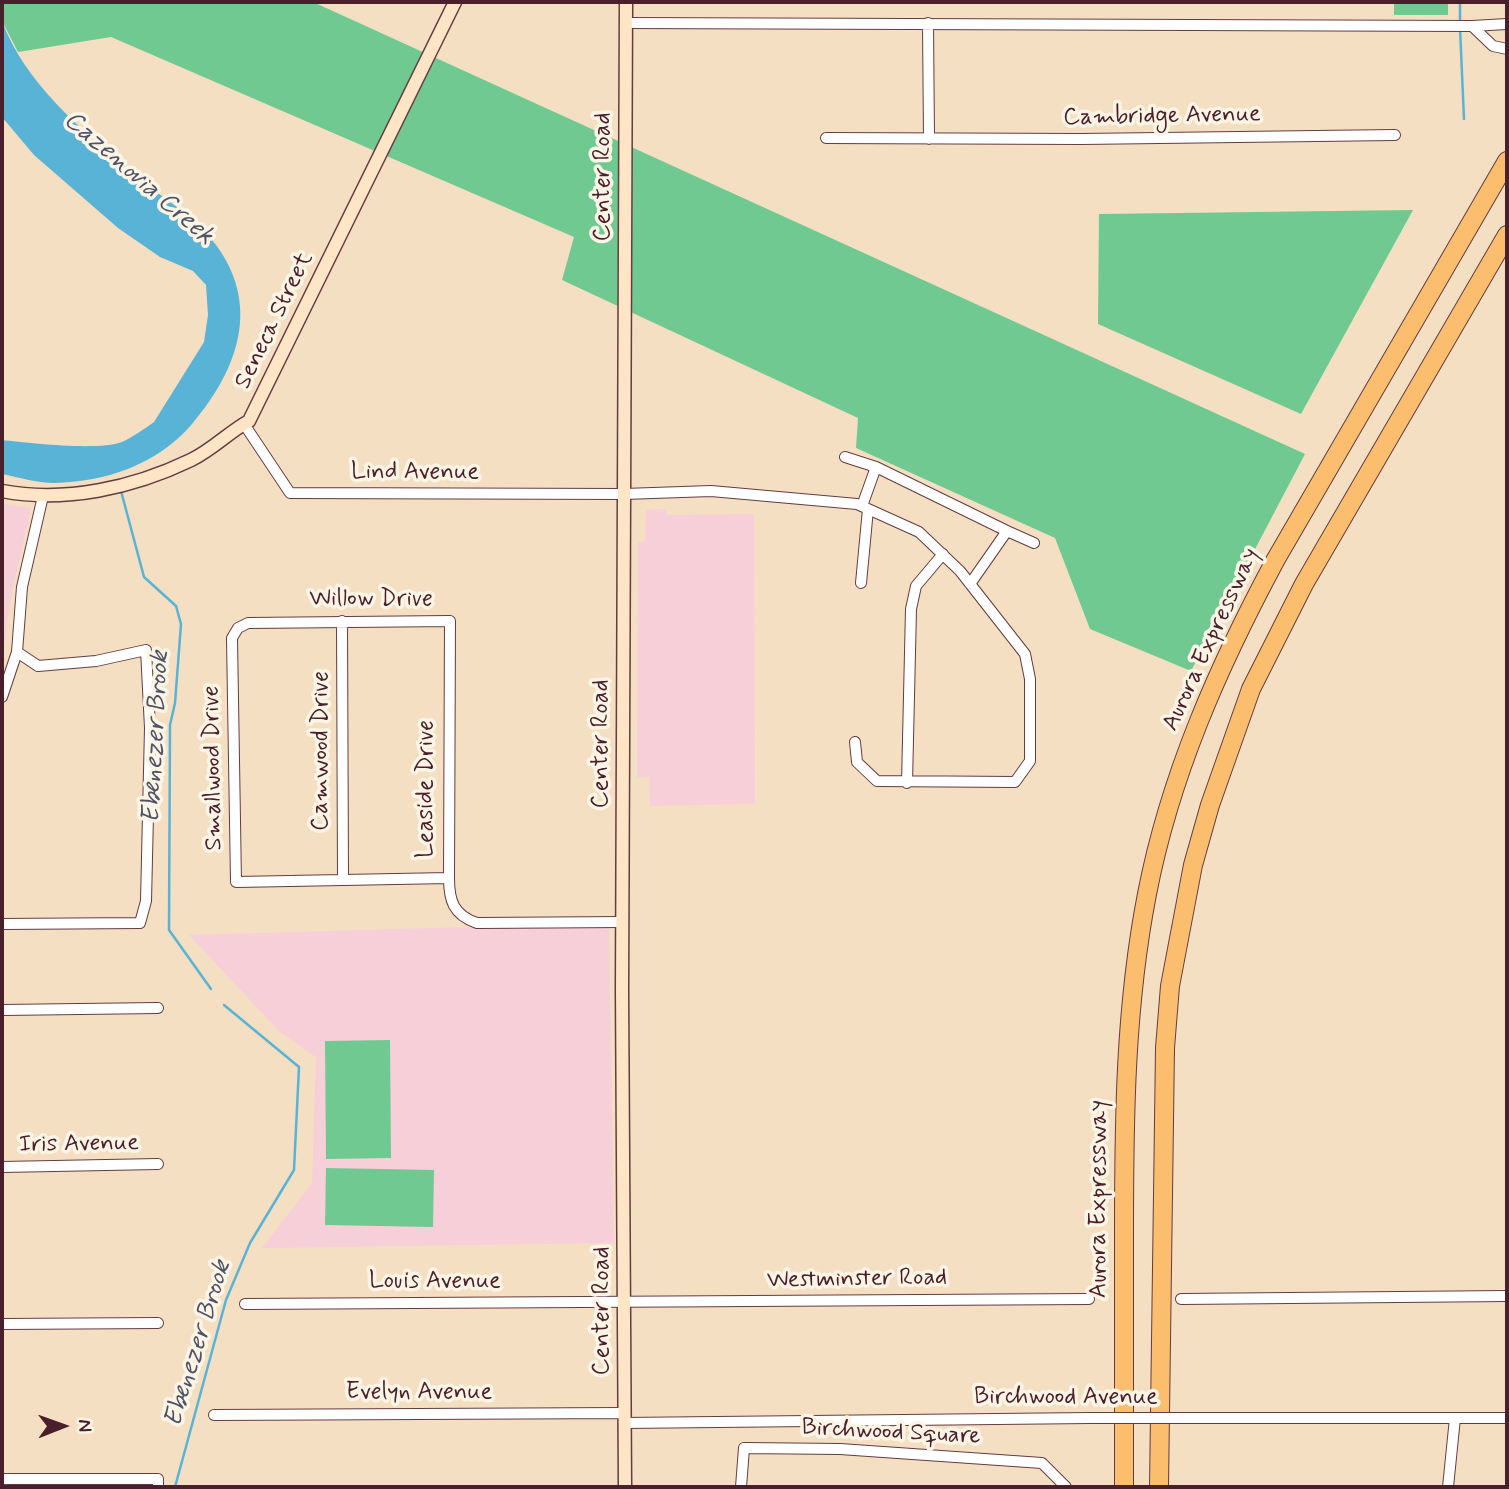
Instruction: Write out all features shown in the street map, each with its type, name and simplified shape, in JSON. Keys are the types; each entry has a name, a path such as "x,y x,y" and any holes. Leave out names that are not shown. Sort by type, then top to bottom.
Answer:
{"highway":[{"name":"Aurora Expressway","path":"1124,1487 1125,1063 1131,998 1147,893 1180,772 1205,704 1240,625 1507,161"},
{"path":"1159,1487 1164,1048 1181,924 1210,805 1251,689 1304,584 1507,235"},
{"path":"1466,307 1507,251"}],"main road":[{"name":"Seneca Street","path":"2,491 43,496 78,494 124,485 192,460 249,422 455,2"},
{"name":"Center Road","path":"625,1487 622,922 626,2"}],"street":[{"path":"627,23 1507,24"},
{"path":"928,23 929,139"},
{"path":"1472,26 1493,46 1507,49"},
{"name":"Cambridge Avenue","path":"826,138 1395,135"},
{"name":"Lind Avenue","path":"244,424 290,494 624,495"},
{"path":"845,457 876,467 1034,542"},
{"path":"861,583 865,507 876,467"},
{"path":"624,495 710,491 749,497 804,498 865,507 919,532 943,554 1025,654 1030,679 1030,761 1015,782 877,781 857,762 855,742"},
{"path":"2,697 17,652 22,587 43,496"},
{"path":"970,584 1007,531"},
{"path":"907,783 911,609 916,586 943,554"},
{"name":"Camwood Drive","path":"342,621 343,880"},
{"name":"Willow Drive","path":"255,623 450,621 448,700"},
{"name":"Smallwood Drive","path":"255,623 238,628 232,638 236,882 343,880"},
{"path":"2,924 140,923 146,901 150,728 146,650 96,661 38,666 17,652"},
{"name":"Leaside Drive","path":"448,700 449,894 460,916 477,923 622,922"},
{"path":"343,880 449,878"},
{"path":"2,1010 158,1008"},
{"name":"Iris Avenue","path":"2,1167 158,1164"},
{"path":"1181,1299 1507,1296"},
{"name":"Westminster Road","path":"624,1303 1089,1299"},
{"name":"Louis Avenue","path":"245,1304 624,1303"},
{"path":"2,1324 158,1323"},
{"name":"Evelyn Avenue","path":"214,1415 624,1418"},
{"name":"Birchwood Avenue","path":"624,1418 1507,1418"},
{"path":"1448,1487 1455,1418"},
{"name":"Birchwood Square","path":"741,1487 744,1447 840,1449 1042,1463 1066,1487"},
{"path":"2,1479 39,1483 158,1483"}],"shaded area":[{"path":"2,504 31,508 10,602 2,661"},
{"path":"666,509 667,515 754,514 755,804 650,806 649,777 637,777 638,542 645,541 646,510"},
{"path":"609,923 614,1243 262,1248 312,1183 316,1057 280,1032 189,935"}],"green space":[{"path":"2,2 313,2 1305,454 1191,671 1090,629 1055,538 856,448 858,418 562,280 574,237 111,37 18,52 2,21"},
{"path":"1394,2 1448,2 1448,15 1394,15"},
{"path":"1413,210 1301,414 1098,324 1099,214"},
{"path":"390,1040 391,1158 326,1159 325,1041"},
{"path":"326,1168 434,1170 433,1227 325,1225"}],"water":[{"name":"Cazenovia Creek","path":"2,21 25,65 73,121 207,234 224,258 235,282 240,306 239,330 233,355 223,378 192,424 163,450 147,460 93,479 48,483 2,474 2,440 63,446 111,445 126,440 154,422 204,342 208,315 206,285 193,271 160,257 118,228 34,155 2,117"}],"waterway":[{"path":"1460,2 1460,22"},
{"path":"1460,28 1464,119"},
{"name":"Ebenezer Brook","path":"121,491 144,577 176,606 181,624 175,703 170,725 169,930 211,989"},
{"name":"Ebenezer Brook","path":"175,1487 226,1300 250,1243 294,1170 299,1067 224,1005"}]}
